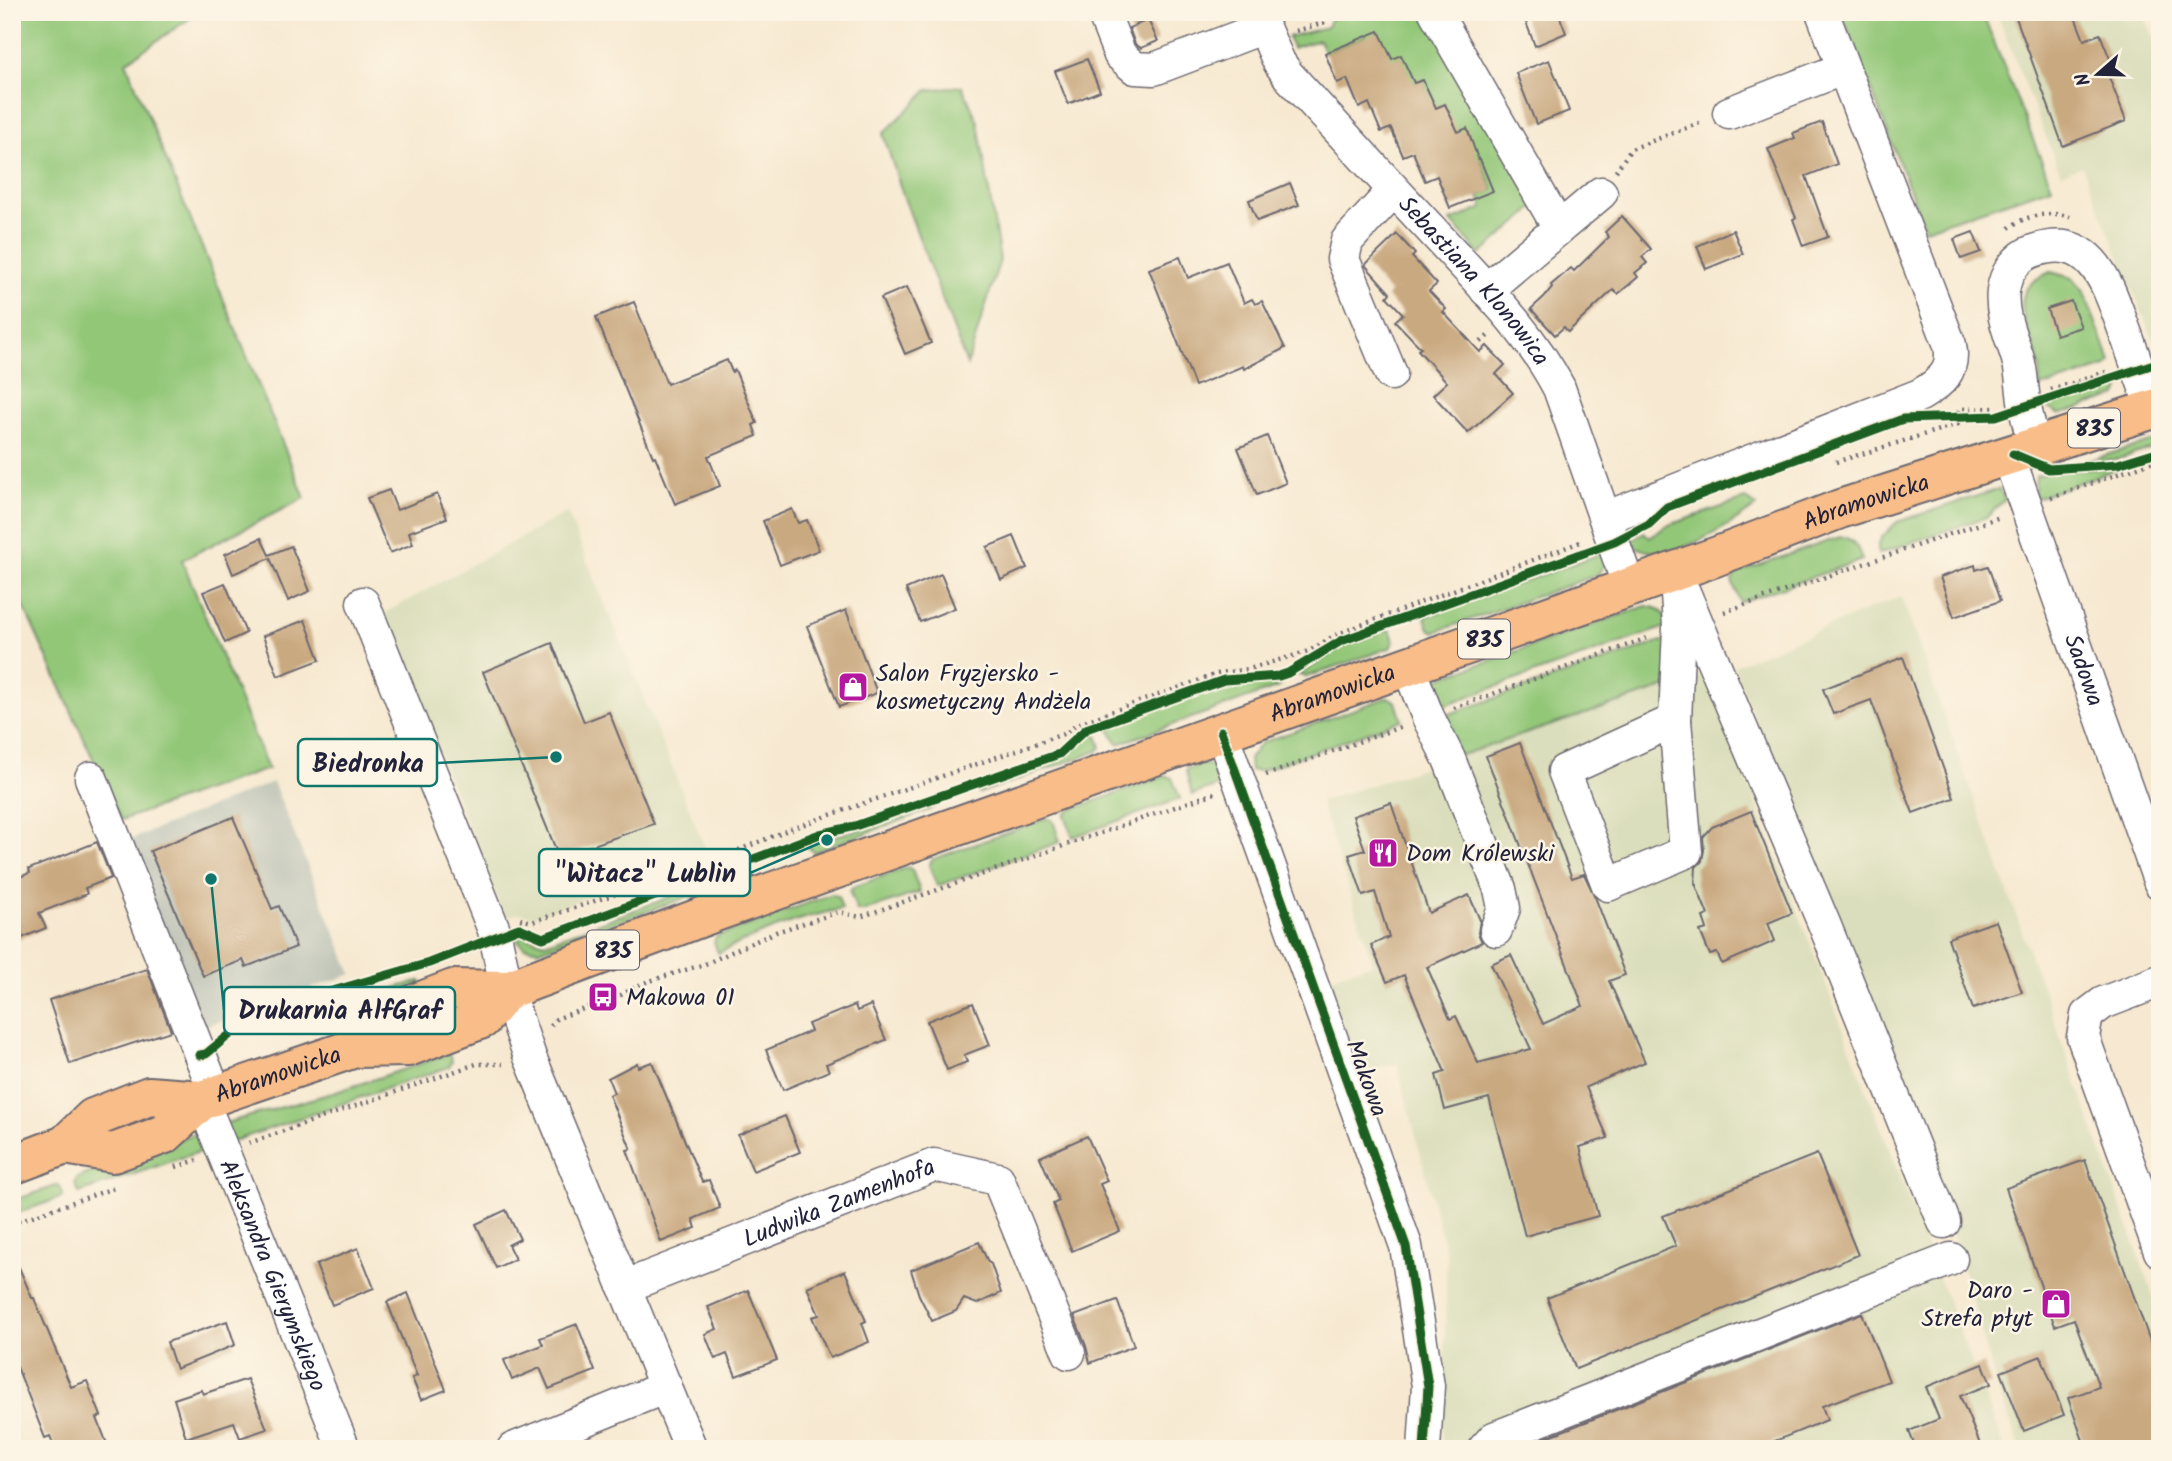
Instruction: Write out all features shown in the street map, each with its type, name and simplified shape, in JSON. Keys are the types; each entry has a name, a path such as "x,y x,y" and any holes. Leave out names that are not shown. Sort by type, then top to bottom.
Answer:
{"main road":[{"name":"Abramowicka","path":"12,1165 65,1145 93,1118 149,1096 209,1098 355,1048 408,1047 482,1019 507,990 730,907 1675,571 1822,515 2156,409"}],"street":[{"path":"1103,12 1120,55 1135,68 1154,69 1270,24"},
{"path":"1435,12 1559,228"},
{"path":"1607,524 1920,395 1944,379 1950,370 1952,356 1946,333 1822,12"},
{"name":"Sebastiana Klonowica","path":"1270,24 1279,62 1288,75 1532,342 1555,380 1629,587"},
{"path":"1729,113 1842,69"},
{"path":"1391,374 1343,259 1347,241 1394,190"},
{"path":"1486,290 1601,192"},
{"name":"Sadowa","path":"2156,409 2107,281 2098,268 2075,250 2049,248 2036,250 2013,265 2003,292 2004,315 2022,377 2010,405 2022,451 2027,507 2160,883"},
{"path":"1675,571 1688,624 1819,914 1944,1222"},
{"path":"363,603 495,934 507,990 530,1057 691,1449"},
{"path":"1675,720 1564,771 1608,885 1686,852 1675,720 1688,624"},
{"path":"1408,666 1500,889 1504,908 1496,930"},
{"name":"Makowa","path":"1222,732 1406,1246 1428,1386 1424,1449"},
{"name":"Aleksandra Gierymskiego","path":"91,778 209,1098 344,1449"},
{"path":"2160,981 2103,1003 2087,1015 2083,1037 2160,1251"},
{"name":"Ludwika Zamenhofa","path":"624,1287 934,1165 998,1179 1069,1353"},
{"path":"1484,1449 1494,1438 1951,1259"},
{"path":"506,1444 666,1387"}],"path":[{"path":"1270,24 1323,23 1331,12"},
{"path":"1601,192 1631,149 1729,113"},
{"path":"2006,230 2016,222 2039,215 2063,214 2081,221"},
{"path":"1836,462 1958,424 1959,409 2010,405 2138,365"},
{"path":"1944,418 1996,416 2010,405"},
{"path":"2118,464 2160,451"},
{"path":"467,1067 476,1064 516,1063 545,1051 546,1032 556,1019 621,995 643,983 705,964 776,932 839,912 860,917 2160,459"},
{"path":"495,934 520,919 533,922 702,865 793,828 1066,733 1077,724 1220,673 1249,668 1309,651 1335,635 1607,524"},
{"path":"1310,662 1341,641 1497,585"},
{"path":"1068,746 1086,729 1224,680 1252,678"},
{"path":"495,934 519,928 531,933"},
{"path":"12,1440 16,1449"},
{"path":"475,1449 506,1444"}],"shaded area":[{"path":"1996,12 2143,12 2160,54 2160,337 2153,339 2082,166 2061,174"},
{"path":"567,512 708,855 534,916 518,913 505,918 383,614"},
{"path":"1901,596 2160,1314 2160,1449 2021,1449 2000,1396 1940,1190 1734,666"},
{"path":"1706,674 2005,1449 1442,1449 1447,1256 1397,1064 1359,1072 1327,979 1373,963 1320,802"},
{"path":"273,782 352,974 201,1028 124,842"}],"green space":[{"path":"12,12 199,12 126,62 305,498 182,560 268,769 121,820 12,581"},
{"path":"1333,12 1428,12 1536,206 1480,255 1451,221 1483,208 1479,196 1493,190 1480,159 1477,160 1455,133 1445,104 1433,109 1423,80 1411,84 1366,36 1325,53 1319,40 1292,48 1288,37 1327,27"},
{"path":"1841,12 1982,12 2052,187 1925,229"},
{"path":"962,86 978,122 1000,260 967,365 883,134 928,90"},
{"path":"2051,272 2072,278 2083,290 2111,362 2106,367 2051,385 2039,386 2040,367 2026,324 2023,300 2026,289"},
{"path":"2118,381 2120,389 2117,396 2059,415 2046,406"},
{"path":"2160,439 2160,446 2115,460 2083,462"},
{"path":"2122,467 2034,499 2036,476 2055,471"},
{"path":"1999,489 2005,499 1987,517 1878,554 1882,537 1897,522"},
{"path":"1745,499 1757,506 1695,543 1659,552 1643,550 1630,542 1644,532 1650,538 1666,526"},
{"path":"1840,537 1852,541 1862,560 1740,602 1732,581 1736,573"},
{"path":"1608,551 1605,564 1597,575 1435,632 1429,629 1425,617"},
{"path":"1646,606 1661,611 1669,626 1433,709 1426,683"},
{"path":"1390,629 1394,641 1390,648 1306,677 1299,675 1343,646"},
{"path":"1669,639 1667,687 1455,757 1437,718"},
{"path":"1282,682 1279,687 1118,744 1107,725 1225,684"},
{"path":"1388,697 1396,702 1402,720 1260,771 1250,770 1249,759 1261,743"},
{"path":"1095,730 1101,747 1098,751 979,793 974,789 1061,757 1088,732"},
{"path":"1205,764 1215,767 1225,780 1218,786 1192,795 1187,768"},
{"path":"1166,776 1172,778 1180,799 1073,837 1065,815 1069,810"},
{"path":"933,803 934,806 929,810 814,852 804,844 858,830"},
{"path":"1048,818 1053,821 1060,842 937,886 929,865 933,859"},
{"path":"908,867 912,870 920,892 865,911 857,911 850,892 853,887"},
{"path":"700,886 696,894 540,950 524,947 513,935 545,943"},
{"path":"832,894 838,897 842,909 778,927 718,953 714,942 716,937"},
{"path":"420,981 416,989 350,1004 344,1002"},
{"path":"449,1054 452,1061 449,1067 225,1144 222,1124 336,1092"},
{"path":"196,1133 203,1135 207,1149 79,1193 75,1183 77,1178"},
{"path":"59,1185 63,1197 12,1215 12,1201"}],"building":[{"path":"1522,12 1558,12 1566,33 1535,46"},
{"path":"2014,12 2073,12 2084,40 2100,34 2112,64 2105,67 2126,121 2063,146"},
{"path":"1148,20 1158,41 1141,48 1135,44 1129,28"},
{"path":"1379,31 1392,59 1401,55 1414,83 1423,80 1436,108 1445,104 1458,132 1467,128 1493,191 1450,208 1437,176 1425,181 1413,152 1403,156 1391,128 1381,132 1369,103 1359,108 1347,79 1337,83 1325,53"},
{"path":"1087,59 1100,91 1068,104 1055,71"},
{"path":"1549,60 1569,111 1536,124 1516,73"},
{"path":"1822,122 1837,164 1806,176 1828,237 1803,246 1793,219 1796,218 1768,149 1795,138 1793,133"},
{"path":"1290,183 1299,205 1257,221 1249,200"},
{"path":"1622,216 1651,249 1642,257 1647,263 1635,273 1638,277 1618,294 1613,290 1568,332 1564,327 1555,335 1531,309 1544,297 1551,285 1571,268 1574,271 1609,237 1605,232"},
{"path":"1733,230 1743,254 1706,269 1697,246"},
{"path":"1973,232 1981,252 1961,259 1954,239"},
{"path":"1397,234 1415,254 1412,257 1437,284 1429,291 1446,309 1443,312 1480,352 1487,346 1505,365 1496,374 1513,393 1468,433 1433,395 1447,382 1418,350 1421,348 1395,321 1403,314 1387,297 1390,293 1365,265"},
{"path":"1180,257 1188,278 1227,262 1244,303 1252,299 1255,304 1262,301 1285,348 1244,369 1243,366 1195,386 1149,269"},
{"path":"907,287 931,343 905,354 881,298"},
{"path":"2071,301 2081,327 2056,335 2047,309"},
{"path":"634,302 667,384 727,360 732,372 735,370 757,423 753,425 757,436 708,456 720,486 675,504 596,317"},
{"path":"1267,436 1286,483 1257,495 1238,448"},
{"path":"389,490 397,510 437,494 447,518 409,532 413,544 390,553 367,498"},
{"path":"792,509 798,523 807,520 819,550 780,565 763,521"},
{"path":"1014,536 1027,568 1001,580 987,547"},
{"path":"261,538 269,555 291,546 310,591 288,601 270,558 233,574 225,554"},
{"path":"1975,565 1976,570 1988,566 2000,601 1954,617 1940,577"},
{"path":"941,574 955,608 920,622 906,589"},
{"path":"225,583 246,633 225,643 203,592"},
{"path":"846,610 877,693 839,707 807,626"},
{"path":"305,620 320,660 278,676 263,636"},
{"path":"552,643 584,722 609,712 654,824 559,857 483,672"},
{"path":"1903,657 1954,798 1913,813 1871,700 1833,714 1823,689"},
{"path":"1520,743 1572,878 1584,874 1595,897 1625,975 1609,981 1645,1062 1586,1087 1608,1138 1580,1147 1598,1216 1525,1236 1489,1098 1445,1110 1436,1075 1445,1072 1404,975 1387,982 1371,945 1389,937 1375,892 1363,896 1349,855 1365,850 1353,816 1391,803 1429,913 1469,895 1480,920 1478,933 1482,942 1427,967 1450,1019 1456,1016 1478,1063 1531,1049 1491,964 1511,955 1543,1024 1583,1006 1486,756"},
{"path":"1751,811 1792,913 1768,923 1775,941 1722,964 1717,953 1710,955 1700,931 1707,929 1703,917 1708,915 1695,883 1696,867 1702,861 1703,837 1712,827"},
{"path":"233,817 272,909 279,906 296,947 246,967 243,960 203,976 150,851"},
{"path":"97,842 111,878 85,888 87,894 39,913 46,928 12,942 12,880 30,873 29,869"},
{"path":"1996,921 2022,992 1973,1009 1948,938"},
{"path":"147,969 171,1031 70,1064 49,1000"},
{"path":"973,1003 990,1045 964,1055 967,1062 947,1070 927,1021"},
{"path":"855,1005 857,1011 871,1005 886,1040 826,1064 829,1071 783,1090 766,1050 811,1031 808,1024"},
{"path":"652,1062 702,1182 709,1180 720,1208 693,1219 696,1228 661,1242 627,1150 631,1149 609,1095 614,1093 608,1078 637,1063 638,1067"},
{"path":"785,1116 800,1152 753,1171 738,1135"},
{"path":"1087,1136 1107,1181 1100,1184 1120,1231 1072,1251 1053,1204 1059,1201 1040,1157"},
{"path":"1817,1154 1858,1255 1576,1369 1547,1298 1676,1246 1663,1216"},
{"path":"2085,1160 2160,1369 2160,1449 2086,1449 2068,1398 2099,1387 2074,1319 2055,1326 2006,1188"},
{"path":"506,1210 520,1239 508,1245 515,1259 496,1268 476,1224"},
{"path":"979,1242 991,1264 1001,1293 977,1304 964,1299 956,1311 932,1321 919,1295 911,1270"},
{"path":"358,1248 374,1288 332,1305 316,1265"},
{"path":"12,1251 71,1387 87,1381 101,1416 97,1418 109,1449 55,1449 50,1436 45,1438 12,1354"},
{"path":"845,1271 866,1321 862,1323 869,1342 830,1358 812,1317 819,1315 807,1287"},
{"path":"748,1290 777,1360 736,1376 727,1354 715,1359 705,1334 717,1329 708,1307"},
{"path":"408,1293 446,1390 421,1400 412,1378 417,1376 387,1302"},
{"path":"1117,1300 1134,1346 1090,1363 1074,1316"},
{"path":"1862,1313 1889,1381 1822,1406 1827,1420 1755,1449 1517,1449"},
{"path":"227,1321 235,1345 176,1369 167,1342"},
{"path":"577,1324 595,1371 549,1389 540,1368 512,1380 504,1360 543,1345 540,1338"},
{"path":"2041,1356 2064,1415 2024,1431 2001,1372"},
{"path":"1983,1364 1991,1384 1960,1396 1982,1449 1916,1449 1909,1431 1939,1419 1926,1387"},
{"path":"247,1379 267,1429 240,1438 234,1422 186,1438 174,1399 201,1390 203,1394"}],"cycle path":[{"path":"200,1055 206,1054 255,1016 283,1002 312,997 429,963 519,928 543,938 820,834 855,826 1059,754 1086,729 1224,680 1288,673 1341,641 1614,542 1649,524 1667,507 1903,419 1996,416 2160,362"},
{"path":"2013,454 2049,469 2118,464 2160,451"},
{"path":"1221,731 1406,1246 1428,1386 1424,1449"}],"place":[{"name":"Salon Fryzjersko - kosmetyczny Andżela","path":"853,687"},
{"name":"Biedronka","path":"556,757"},
{"name":"\"Witacz\" Lublin","path":"827,840"},
{"name":"Dom Królewski","path":"1383,853"},
{"name":"Drukarnia AlfGraf","path":"211,879"},
{"name":"Makowa 01","path":"603,997"},
{"name":"Daro - Strefa płyt","path":"2056,1304"}]}
